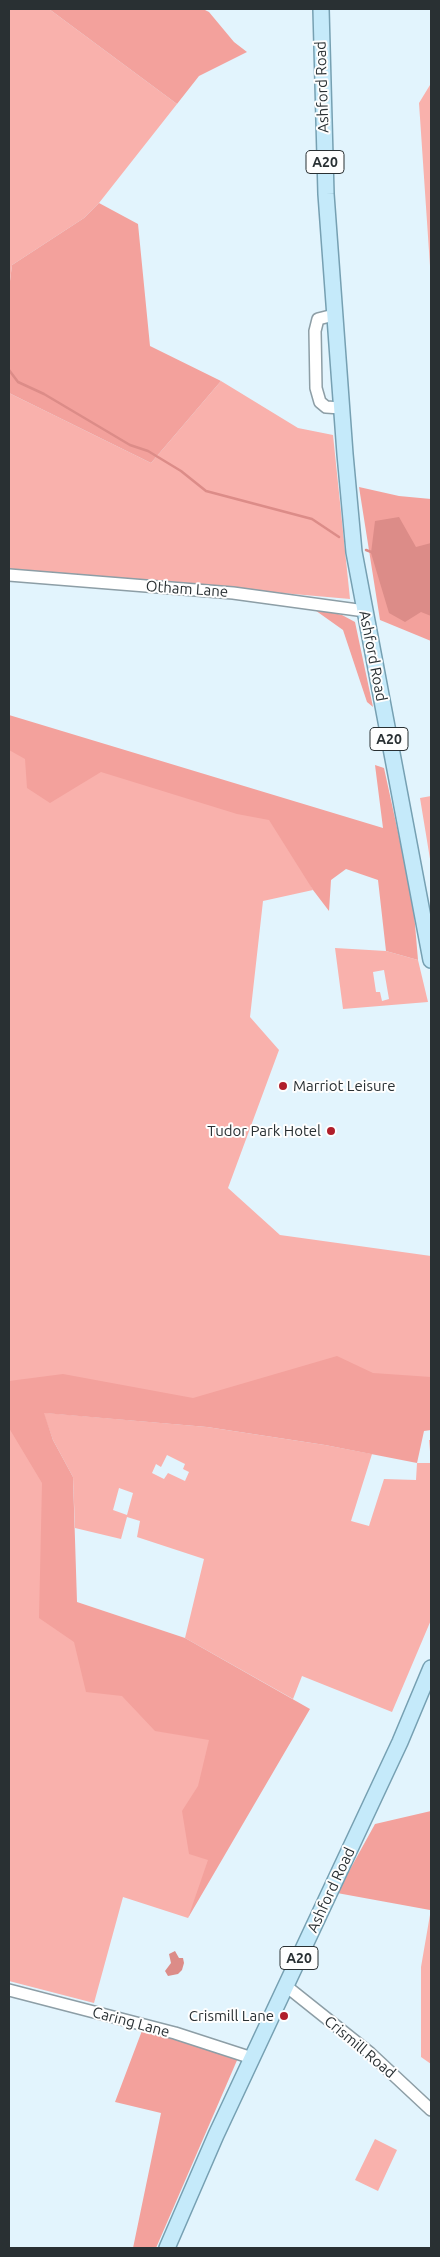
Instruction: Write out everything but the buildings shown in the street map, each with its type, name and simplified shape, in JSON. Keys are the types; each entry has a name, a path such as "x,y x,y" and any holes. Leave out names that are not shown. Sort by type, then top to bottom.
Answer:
{"main road":[{"name":"Ashford Road","path":"321,9 326,194 341,408 354,552 431,960"},
{"name":"Ashford Road","path":"167,2248 189,2194 400,1742 431,1668"}],"street":[{"path":"334,315 318,319 315,332 316,388 320,402 326,407 341,408"},
{"name":"Otham Lane","path":"9,575 233,593 365,612"},
{"name":"Crismill Road","path":"286,1986 370,2053 431,2110"},
{"name":"Caring Lane","path":"9,1990 175,2033 252,2058"}],"shaded area":[{"path":"9,9 49,9 177,104 99,203 84,218 12,265 9,289"},
{"path":"49,9 203,9 209,12 234,42 247,52 199,76 177,104"},
{"path":"431,86 431,281 419,103"},
{"path":"99,203 138,224 150,346 221,381 151,463 9,393 9,289 12,265 84,218"},
{"path":"221,381 298,428 333,435 350,599 9,569 9,393 151,463"},
{"path":"359,487 399,496 431,499 431,641 380,620"},
{"path":"399,517 416,547 431,543 431,616 421,612 405,622 389,613 371,553 375,521"},
{"path":"312,608 342,615 355,622 373,707 367,702 343,630"},
{"path":"9,715 383,828 375,765 384,768 413,901 418,960 386,951 378,880 346,869 331,880 329,911 313,890 269,820 237,814 101,772 50,803 27,788 25,759 9,750"},
{"path":"9,735 272,809 313,890 263,901 250,1017 279,1050 228,1188 280,1235 431,1256 431,1412 47,1413 207,1427 372,1454 351,1521 369,1526 384,1479 416,1480 417,1463 431,1463 431,1620 392,1712 302,1676 293,1699 185,1638 204,1559 137,1537 140,1521 127,1517 121,1539 75,1528 73,1477 53,1440 44,1415 47,1605 271,1731 188,1918 123,1897 94,2003 9,1981","holes":["167,1455 185,1464 183,1469 189,1472 185,1481 168,1473 164,1479 152,1473 156,1464 161,1467","119,1488 133,1493 127,1515 113,1510"]},
{"path":"431,796 431,865 420,798"},
{"path":"335,948 386,951 418,960 428,1002 343,1009","holes":["384,970 389,999 382,1001 380,992 376,992 373,972"]},
{"path":"337,1356 373,1373 431,1377 431,1430 424,1431 417,1463 325,1445 207,1427 44,1413 53,1440 73,1477 77,1602 185,1638 310,1709 188,1918 208,1860 189,1854 182,1811 198,1786 209,1740 155,1731 122,1696 86,1692 74,1642 39,1618 42,1483 9,1428 9,1381 63,1374 193,1398"},
{"path":"429,1440 431,1440 431,1463"},
{"path":"431,1811 430,1910 337,1893 375,1824"},
{"path":"431,1909 431,2064 421,2057 421,1967"},
{"path":"175,1951 179,1958 183,1958 184,1963 182,1970 178,1974 168,1976 165,1971 171,1963 169,1954"},
{"path":"143,2028 238,2058 156,2248 133,2248 161,2113 115,2102"},
{"path":"375,2139 397,2150 378,2191 355,2180"}],"waterway":[{"path":"9,370 18,382 44,394 130,445 148,451 181,471 206,491 312,519 339,537"},
{"path":"366,550 374,553"}],"place":[{"name":"Marriot Leisure","path":"283,1086"},
{"name":"Tudor Park Hotel","path":"331,1131"},
{"name":"Crismill Lane","path":"284,2016"}]}
